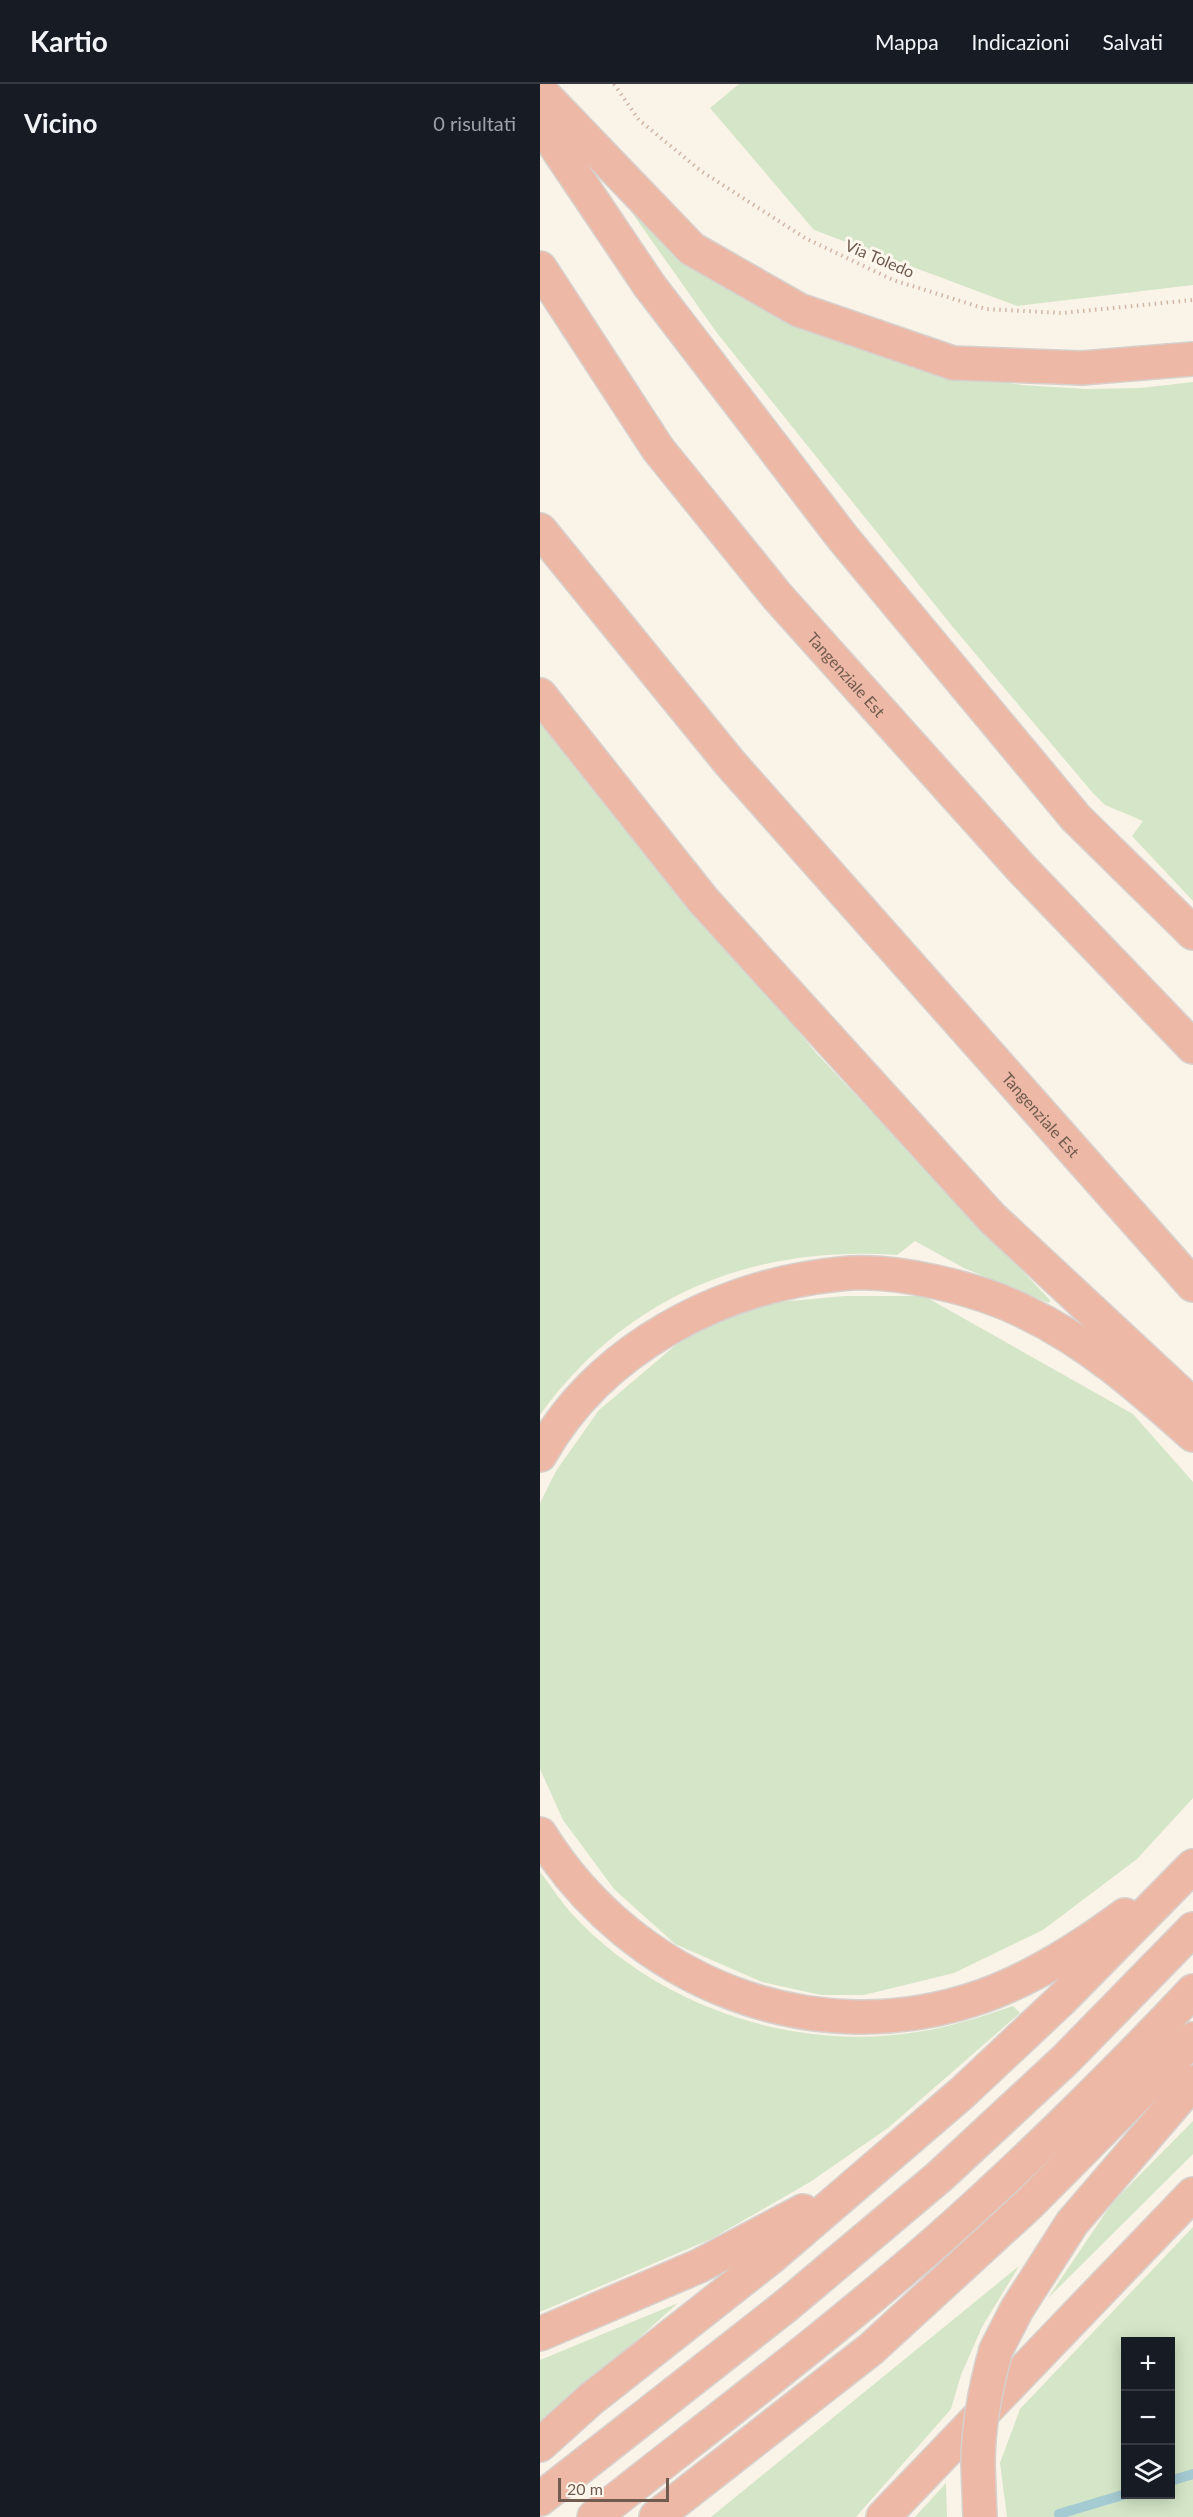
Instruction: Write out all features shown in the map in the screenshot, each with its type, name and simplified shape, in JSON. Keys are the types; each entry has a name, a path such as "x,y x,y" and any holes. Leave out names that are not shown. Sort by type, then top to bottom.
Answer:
{"highway":[{"path":"540,91 692,249 799,310 953,363 1082,368 1193,359"},
{"path":"540,123 650,285 843,538 1076,818 1193,933"},
{"name":"Tangenziale Est","path":"540,268 658,449 777,596 1021,868 1193,1047"},
{"name":"Tangenziale Est","path":"540,530 730,763 1193,1285"},
{"path":"540,695 703,900 992,1218 1193,1405"},
{"path":"540,1455 555,1429 590,1388 646,1342 696,1313 729,1298 797,1280 842,1273 888,1276 937,1283 987,1296 1025,1311 1088,1346 1118,1368 1193,1435"},
{"path":"540,1834 580,1889 612,1922 646,1948 686,1973 725,1992 766,2005 805,2013 849,2017 896,2015 942,2008 983,1996 1023,1979 1112,1924 1193,1864"},
{"path":"540,2445 591,2399 770,2258 914,2136 1024,2037 1193,1864"},
{"path":"540,2499 786,2305 939,2177 1058,2067 1193,1929"},
{"path":"594,2517 863,2304 937,2241 1018,2168 1125,2063 1193,1991"},
{"path":"656,2517 871,2349 1028,2205 1193,2040"},
{"path":"980,2517 978,2465 982,2409 996,2350 1023,2299 1072,2223 1193,2082"},
{"path":"540,2334 677,2276 749,2241 808,2208 914,2136"},
{"path":"883,2517 1193,2194"}],"path":[{"name":"Via Toledo","path":"614,84 639,120 701,171 805,238 893,280 986,309 1062,313 1193,300"}],"green space":[{"path":"739,84 1193,84 1193,285 1017,306 814,230 710,108"},
{"path":"630,210 704,268 951,375 1023,385 1085,389 1140,388 1193,382 1193,901 1132,836 1143,821 1105,805 1092,792 952,626 717,333"},
{"path":"540,720 817,1054 1050,1300 1049,1303 964,1268 915,1241 897,1255 844,1254 793,1259 743,1270 697,1286 653,1309 612,1338 574,1373 540,1415"},
{"path":"845,1296 924,1296 1133,1414 1193,1482 1193,1798 1137,1859 1043,1930 954,1973 864,1995 821,1995 762,1982 675,1944 614,1889 563,1820 540,1769 540,1503 556,1471 599,1410 677,1344 747,1305"},
{"path":"540,1872 573,1915 607,1947 646,1975 687,1998 731,2016 776,2028 823,2035 870,2036 917,2032 941,2027 1013,2006 1020,2013 888,2128 810,2182 711,2239 540,2312"},
{"path":"1193,2121 1193,2154 1048,2298 1112,2203"},
{"path":"1193,2227 1193,2517 1007,2517 1000,2463 1020,2409"},
{"path":"1019,2266 982,2327 961,2375 951,2409 856,2517 711,2517"},
{"path":"678,2303 540,2427 540,2360"},
{"path":"946,2483 947,2517 915,2517"}],"waterway":[{"path":"1175,2479 1193,2474"},
{"path":"1059,2514 1121,2495"}]}
